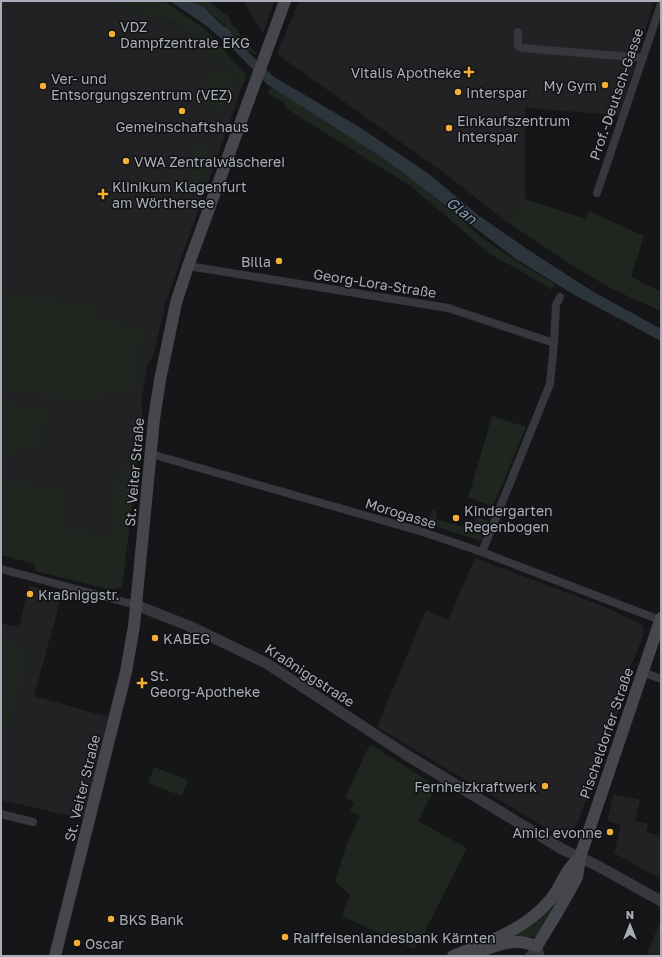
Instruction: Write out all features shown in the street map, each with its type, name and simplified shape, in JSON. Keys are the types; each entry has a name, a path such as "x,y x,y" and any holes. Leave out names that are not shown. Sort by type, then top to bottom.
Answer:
{"main road":[{"name":"St. Veiter Straße","path":"55,956 123,684 134,626 154,419 164,356 176,303 284,1"},
{"name":"Pischeldorfer Straße","path":"539,951 577,877 580,857 661,619"},
{"name":"Pischeldorfer Straße","path":"453,956 498,937 519,927 529,920 542,909 551,898 567,872 580,857"},
{"path":"469,956 487,948 518,942 539,951"}],"street":[{"name":"Prof.-Deutsch-Gasse","path":"597,193 661,4"},
{"path":"518,32 518,46 521,48 642,58"},
{"name":"Georg-Lora-Straße","path":"188,266 448,308 554,342"},
{"path":"482,552 550,384 556,305 560,297"},
{"name":"Morogasse","path":"151,454 418,531 482,552 661,619"},
{"name":"Kraßniggstraße","path":"1,569 136,605 189,626 266,663 405,754 562,849 580,857 661,901"},
{"path":"642,672 661,679"},
{"path":"1,814 33,822"},
{"name":"Pischeldorfer Straße","path":"529,956 539,951"}],"shaded area":[{"name":"Klinikum Klagenfurt am Wörthersee","path":"1,1 112,1 158,22 162,16 209,45 207,57 229,63 240,74 238,84 242,87 166,301 154,353 147,367 141,403 143,409 123,581 122,586 119,588 108,589 35,571 35,564 1,555"},
{"path":"112,1 164,1 205,29 246,75 242,87 238,84 240,74 226,70 228,63 207,57 209,45 163,16 158,22"},
{"path":"191,1 208,1 230,18 231,24 236,28 244,41 256,53 256,55 248,51 241,41 237,41 228,28 206,10"},
{"path":"243,1 274,1 263,34"},
{"path":"299,1 654,1 619,115 525,108 525,199 507,222 444,173 277,54"},
{"path":"207,68 237,74 229,111 199,104"},
{"path":"273,88 386,160 460,217 477,234 516,261 555,284 552,290 491,255 412,187 287,109 284,103 269,94 268,89"},
{"path":"194,144 212,148 204,186 186,182"},
{"path":"525,199 586,219 589,211 644,236 631,277 661,292 661,311 612,289 578,269 507,222"},
{"path":"1,293 93,305 102,321 142,329 133,393 110,389 91,404 1,388"},
{"path":"1,402 46,410 39,448 19,445 16,458 1,455"},
{"path":"492,416 526,427 493,506 468,498"},
{"path":"138,449 123,581 119,587 116,589 108,589 35,570 35,564 1,555 1,478 68,490 64,529 109,535 118,473 131,450"},
{"path":"432,510 437,512 436,519 473,530 477,517 489,521 481,541 428,524"},
{"path":"475,558 600,605 641,624 644,627 636,655 630,666 621,694 620,707 578,822 573,830 568,834 551,831 377,727 426,610 448,620"},
{"path":"29,586 62,594 34,696 108,717 83,819 1,800 1,623 19,627"},
{"path":"1,638 18,643 23,649 27,659 10,720 1,728"},
{"path":"370,744 436,786 418,821 467,848 424,933 414,949 342,916 350,895 335,882 346,846 360,816 350,811 354,802 345,798"},
{"path":"154,767 188,780 182,796 148,783"},
{"path":"614,794 640,800 635,821 648,824 646,832 661,836 661,879 614,853 621,825 607,821"},
{"path":"572,878 536,937 510,937"},
{"path":"661,920 661,956 646,956"}],"water":[{"name":"Glan","path":"170,1 191,1 204,8 223,26 228,28 237,41 274,77 361,128 429,174 478,215 530,251 592,291 661,329 661,341 573,294 516,259 386,160 268,85 234,50 208,27"}],"place":[{"name":"VDZ Dampfzentrale EKG","path":"112,34"},
{"name":"Vitalis Apotheke","path":"469,72"},
{"name":"My Gym","path":"605,85"},
{"name":"Ver- und Entsorgungszentrum (VEZ)","path":"43,86"},
{"name":"Interspar","path":"458,92"},
{"name":"Gemeinschaftshaus","path":"182,111"},
{"name":"Einkaufszentrum Interspar","path":"449,128"},
{"name":"VWA Zentralwäscherei","path":"126,161"},
{"name":"Klinikum Klagenfurt am Wörthersee","path":"103,194"},
{"name":"Billa","path":"279,261"},
{"name":"Kindergarten Regenbogen","path":"456,518"},
{"name":"Kraßniggstr.","path":"30,594"},
{"name":"KABEG","path":"155,638"},
{"name":"St. Georg-Apotheke","path":"142,683"},
{"name":"Fernheizkraftwerk","path":"545,786"},
{"name":"Amici evonne","path":"610,832"},
{"name":"BKS Bank","path":"111,919"},
{"name":"Raiffeisenlandesbank Kärnten","path":"285,937"},
{"name":"Oscar","path":"77,943"}]}
